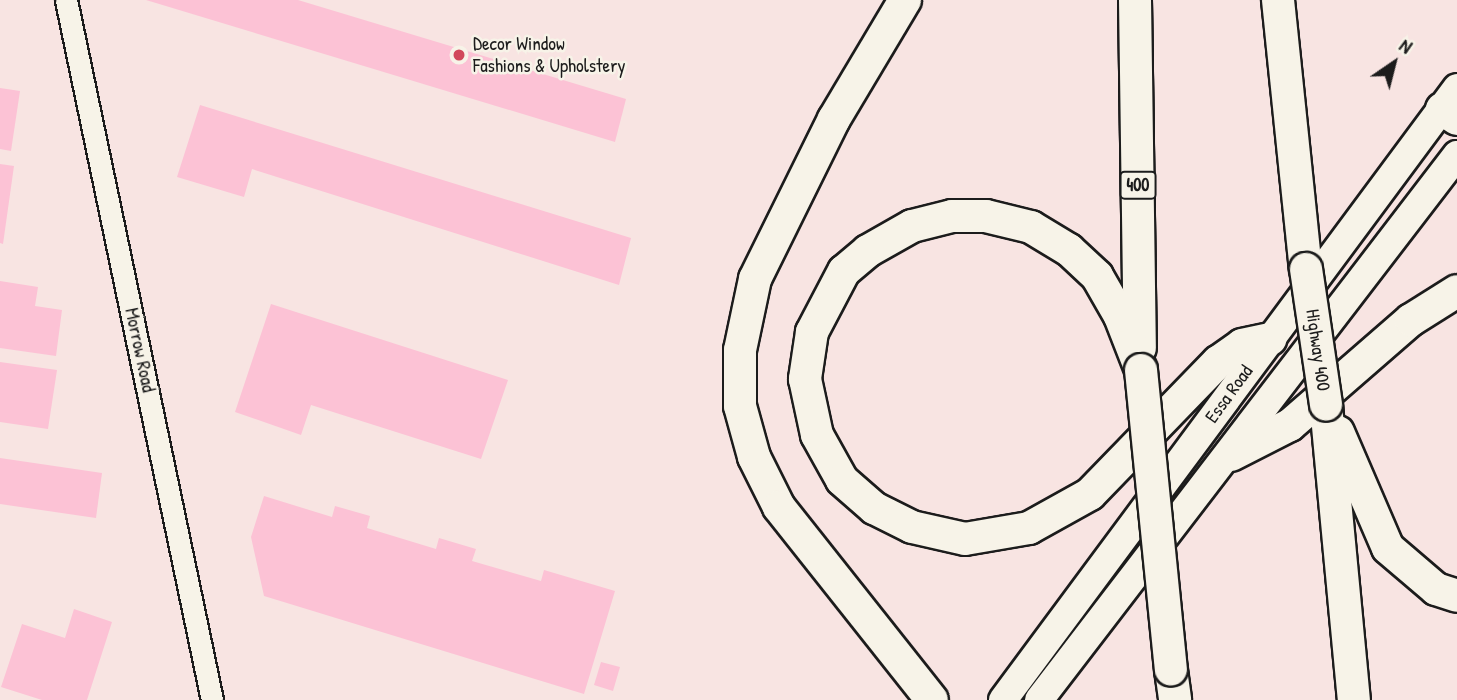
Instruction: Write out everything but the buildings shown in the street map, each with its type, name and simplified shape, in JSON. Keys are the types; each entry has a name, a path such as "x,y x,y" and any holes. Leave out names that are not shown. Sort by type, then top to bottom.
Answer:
{"highway":[{"path":"905,0 834,119 755,279 740,350 740,406 754,457 779,507 932,700"},
{"name":"400","path":"1135,0 1141,370 1173,685"},
{"name":"Highway 400","path":"1278,0 1306,269 1326,405 1354,700"},
{"path":"1141,370 1097,276 1069,250 1031,227 986,216 952,216 912,226 868,251 844,271 825,300 812,332 805,379 817,435 842,480 874,508 912,527 965,540 1029,528 1090,494 1218,362 1242,345 1270,339"},
{"path":"1231,455 1290,425 1411,320 1457,291"},
{"path":"1326,405 1388,548 1436,589 1457,596"}],"main road":[{"name":"Essa Road","path":"1003,700 1270,339 1452,105"},
{"name":"Essa Road","path":"1039,700 1231,455 1457,155"}],"street":[{"name":"Morrow Road","path":"66,0 212,700"}],"place":[{"name":"Decor Window Fashions & Upholstery","path":"459,55"}]}
